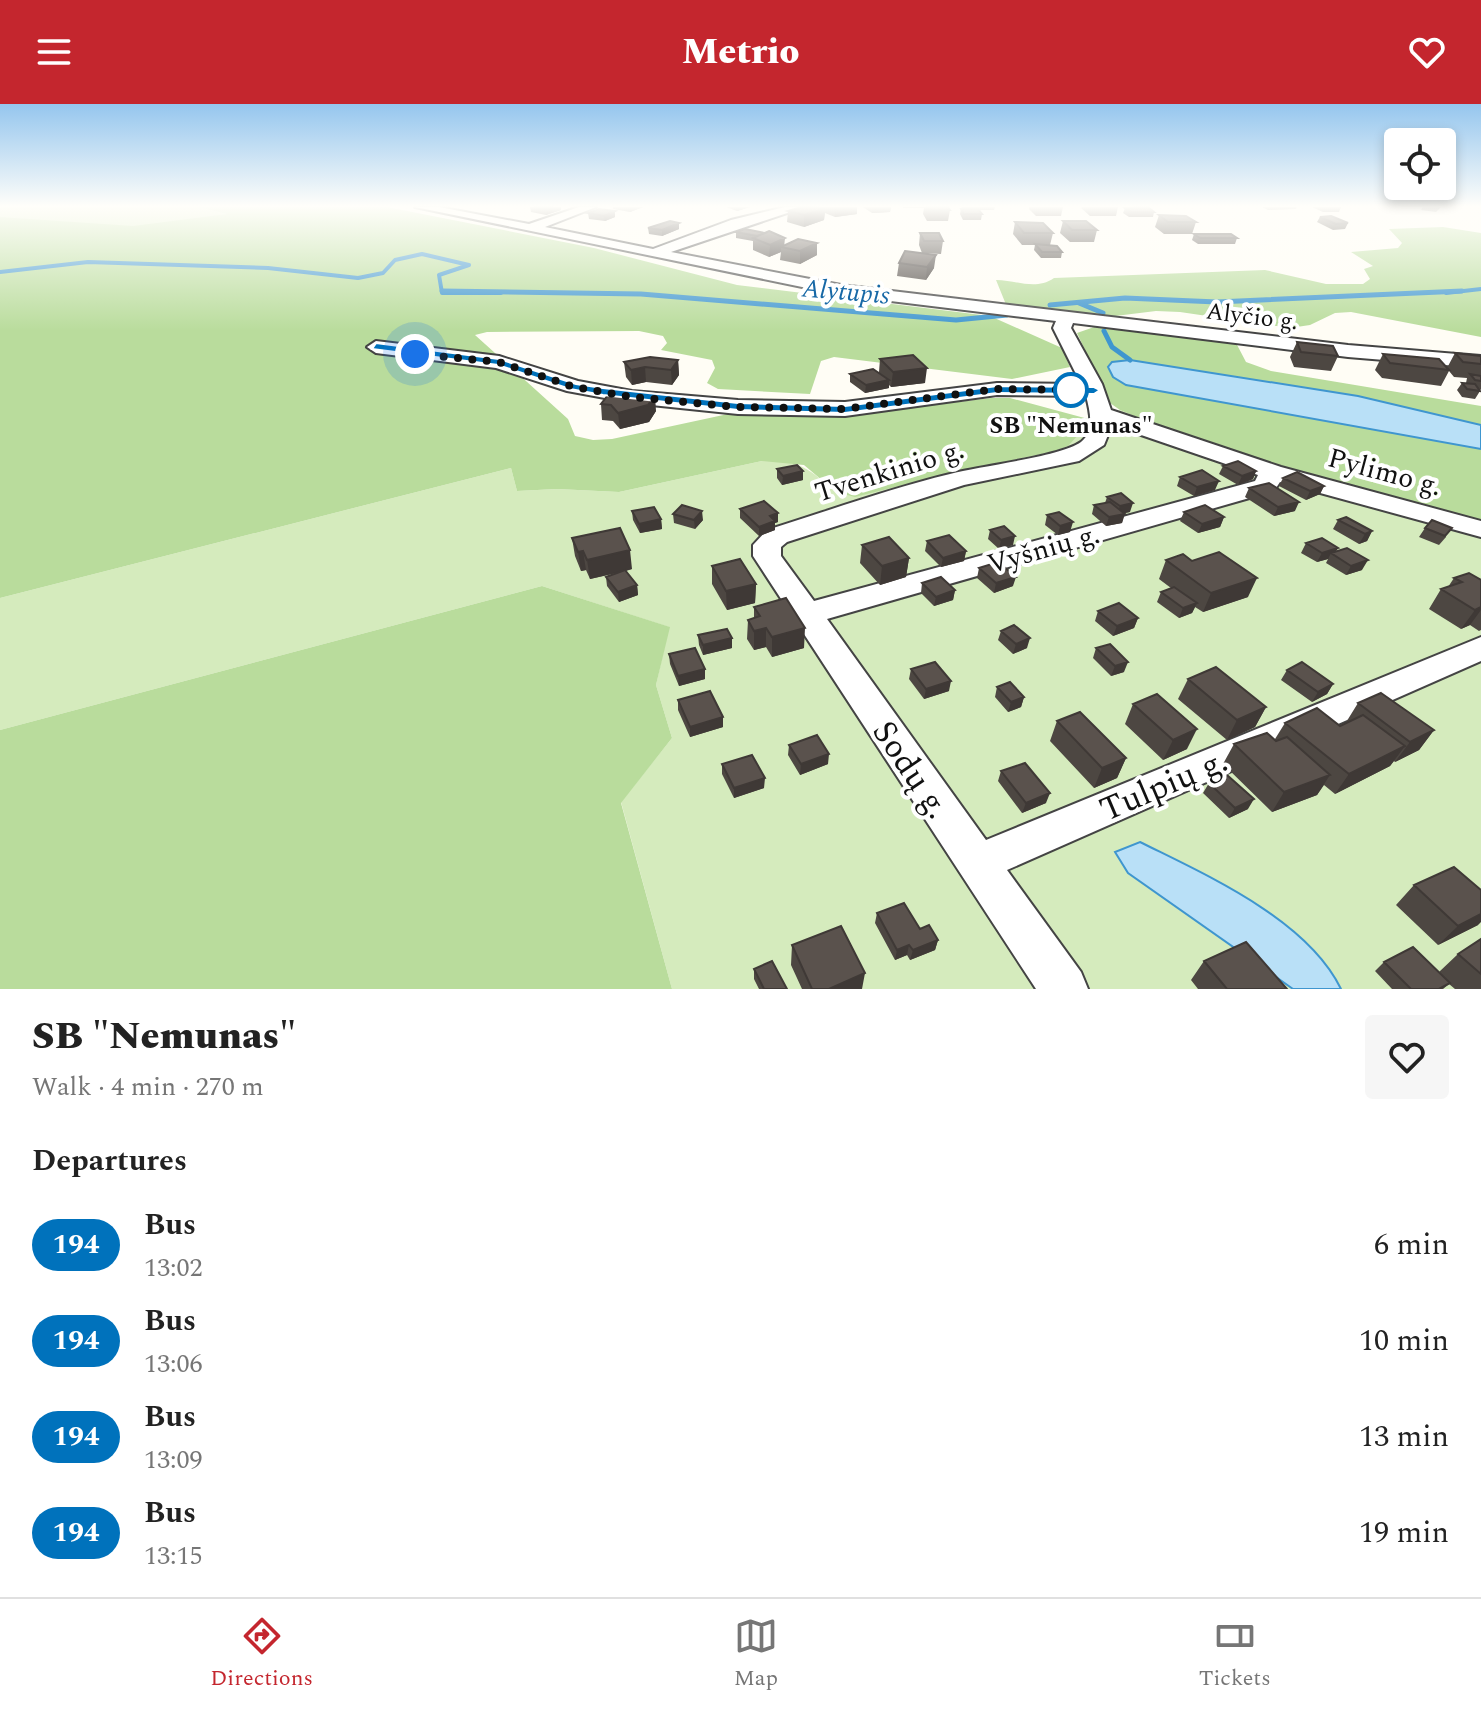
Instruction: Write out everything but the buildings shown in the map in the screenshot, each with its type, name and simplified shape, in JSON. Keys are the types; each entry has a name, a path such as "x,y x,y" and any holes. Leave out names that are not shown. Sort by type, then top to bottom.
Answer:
{"street":[{"name":"Alyčio g.","path":"632,248 841,290 1348,351 1481,362"},
{"path":"655,253 668,248"},
{"path":"1066,317 1062,328 1098,402"},
{"name":"Pylimo g.","path":"376,347 499,362 574,387 603,392 738,407 845,409 997,389 1098,402 1272,472 1481,529"},
{"name":"Tvenkinio g.","path":"767,545 777,536 953,479 1065,456 1085,448 1097,439 1098,402"},
{"name":"Vyšnių g.","path":"806,614 1265,486 1272,472"},
{"name":"Sodų g.","path":"767,545 767,556 1064,989"},
{"name":"Tulpių g.","path":"977,863 1481,648"}],"green space":[{"path":"0,248 595,248 737,285 990,316 1062,348 1070,367 1012,379 834,357 821,361 810,394 718,389 707,383 715,368 712,360 661,350 667,343 663,336 639,331 487,332 475,335 568,419 575,436 593,440 612,439 728,414 858,414 991,398 1010,398 1092,420 1068,446 1052,452 855,497 836,492 804,465 762,461 619,492 517,491 511,468 0,598"},
{"path":"1394,248 1481,248 1481,337 1351,312 1335,313 1310,325 1290,328 1180,312 1156,311 1107,317 1007,307 996,280 1040,284 1054,278 1265,270 1326,284 1363,284 1370,279 1364,269 1373,266 1351,252"},
{"path":"1097,326 1235,341 1246,362 1271,371 1481,406 1481,425 1358,396 1126,385 1481,449 1481,525 1201,445 1120,410 1110,403 1077,333"},
{"path":"1120,410 1201,445 1481,525 1481,989 672,989 621,802 672,738 656,685 669,627 542,586 0,730 0,598 511,468 517,491 619,492 762,461 775,461 803,467 836,492 1052,452 1092,420"},
{"path":"542,586 670,627 656,685 672,738 621,803 672,989 0,989 0,730"}],"water":[{"path":"1130,360 1358,396 1481,425 1481,449 1126,385 1113,377 1108,367 1112,362"},
{"path":"1140,842 1224,885 1280,920 1305,941 1341,989 1293,989 1128,873 1115,852"}],"waterway":[{"name":"Alytupis","path":"0,272 88,262 268,268 358,278 383,273 395,260 422,254 469,265 439,275 442,293 501,293"},
{"name":"Alytupis","path":"1446,293 1481,289"},
{"name":"Alytupis","path":"442,291 641,294 956,320 1007,315"},
{"name":"Alytupis","path":"1050,305 1125,298 1217,302 1462,291"},
{"path":"1079,303 1103,313"},
{"path":"1104,331 1112,347 1130,360"}],"bus line":[{"name":"194","path":"376,347 499,362 574,387 632,397 738,407 845,409 997,389 1094,390"}],"place":[{"name":"SB \"Nemunas\"","path":"1071,390"}],"route":[{"path":"415,354 499,362 574,387 632,397 738,407 845,409 997,389 1071,390"}]}
